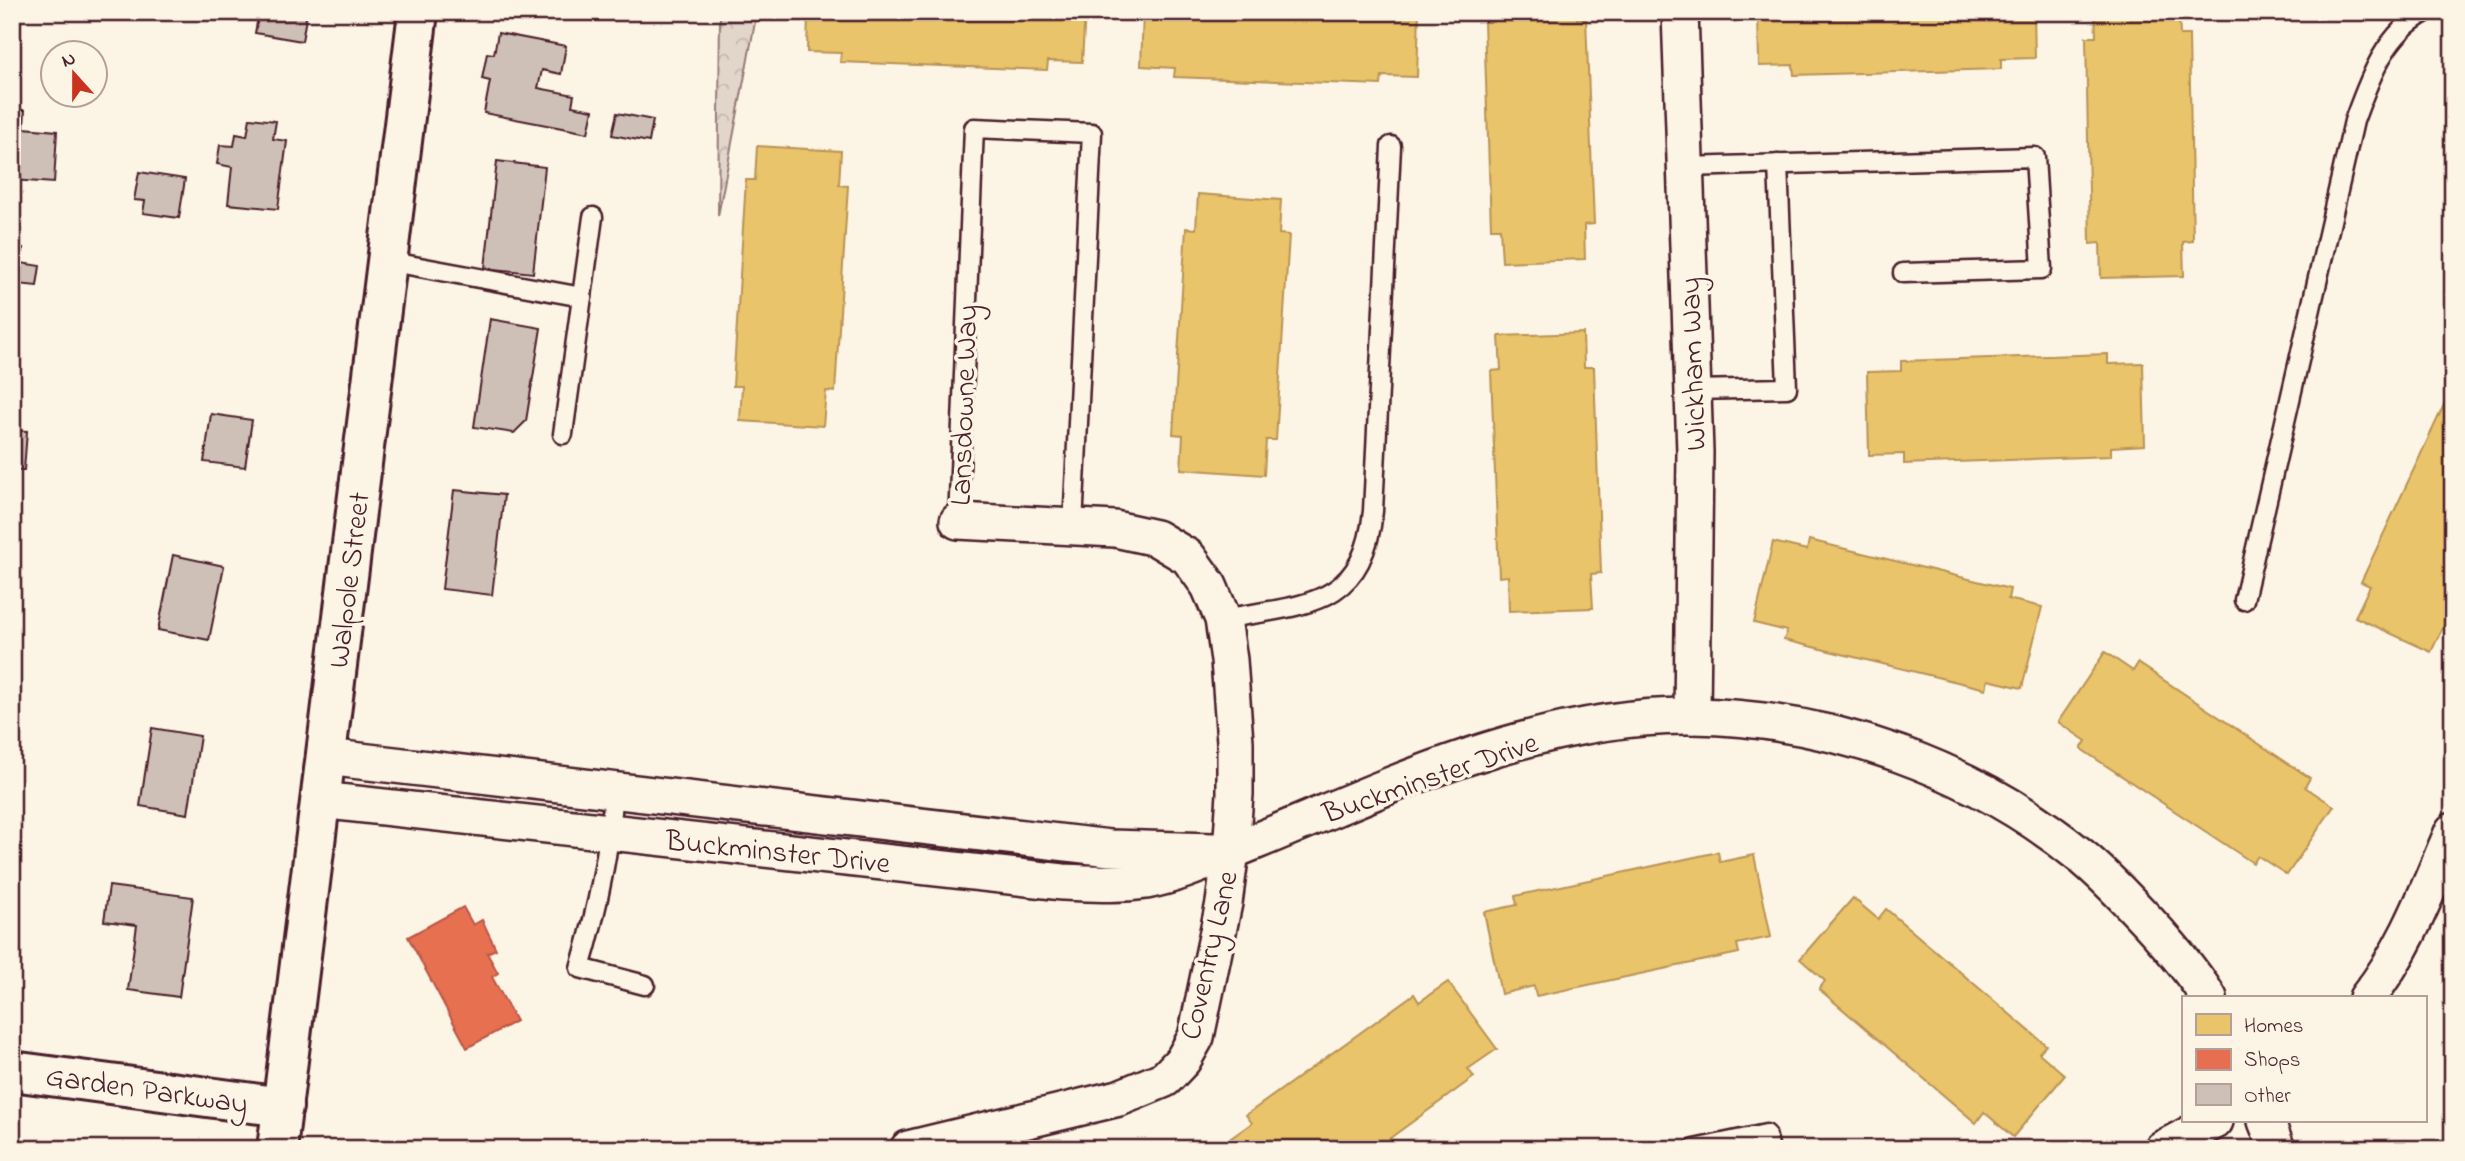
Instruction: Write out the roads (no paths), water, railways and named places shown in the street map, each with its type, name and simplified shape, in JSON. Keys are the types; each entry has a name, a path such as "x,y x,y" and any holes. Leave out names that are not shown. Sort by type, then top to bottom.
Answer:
{"main road":[{"name":"Walpole Street","path":"277,1149 418,12"},
{"name":"Garden Parkway","path":"12,1071 283,1107"}],"street":[{"name":"Wickham Way","path":"1680,12 1694,390 1692,716"},
{"name":"Lansdowne Way","path":"958,520 1115,529 1156,538 1188,557 1209,586 1223,619 1229,660 1235,741 1231,851"},
{"name":"Buckminster Drive","path":"320,800 1063,882 1110,883 1144,881 1184,871 1399,782 1467,757 1528,739 1631,719 1692,716 1747,719 1803,728 1913,758 1955,776 1997,799 2082,856 2118,890 2178,955 2207,996"},
{"name":"Buckminster Drive","path":"326,757 1110,848 1231,851"},
{"path":"2369,996 2406,939 2453,831"},
{"name":"Coventry Lane","path":"908,1149 1119,1098 1165,1079 1183,1060 1196,1037 1224,903 1231,851"},
{"path":"2162,1149 2213,1122"},
{"path":"2266,1122 2277,1149"}],"lane":[{"path":"2245,600 2354,121 2366,88 2398,32 2426,12"},
{"name":"Lansdowne Way","path":"958,520 974,128 1092,133 1073,526"},
{"path":"1223,619 1310,602 1331,593 1348,580 1366,549 1373,511 1391,146"},
{"path":"1686,167 2035,157 2042,269 1903,272"},
{"path":"1694,390 1787,388 1778,164"},
{"path":"564,434 593,217"},
{"path":"387,261 582,297"},
{"path":"614,790 611,832 596,916 580,968 645,985"},
{"path":"1694,1149 1766,1134 1770,1149"}]}
